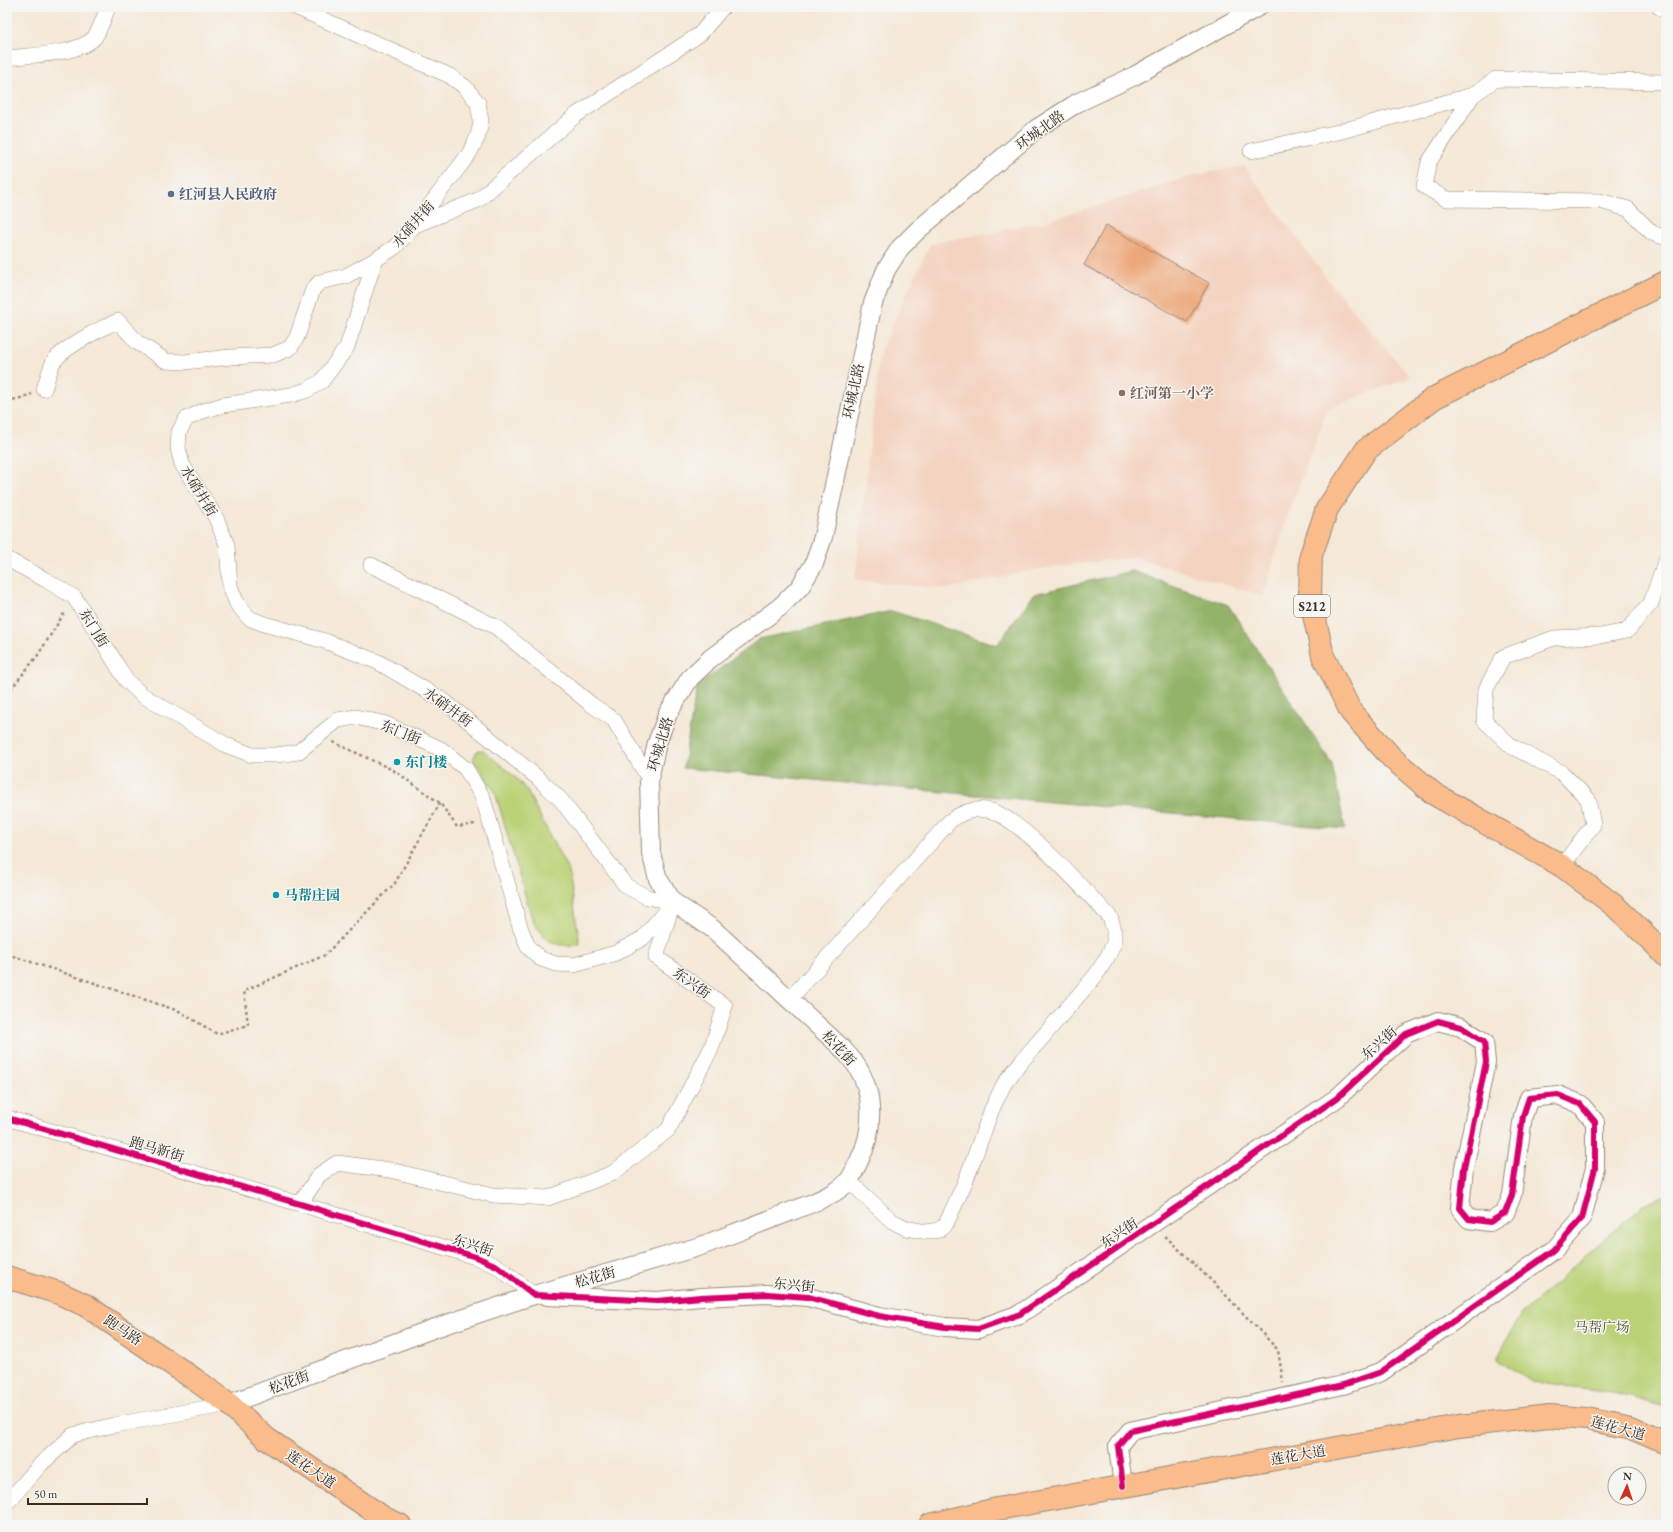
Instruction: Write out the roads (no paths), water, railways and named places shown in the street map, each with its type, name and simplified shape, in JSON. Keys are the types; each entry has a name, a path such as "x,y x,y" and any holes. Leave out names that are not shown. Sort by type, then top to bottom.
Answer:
{"main road":[{"name":"S212","path":"1666,282 1434,398 1366,450 1327,508 1311,555 1310,597 1323,656 1351,712 1392,758 1434,794 1562,866 1615,906 1666,956"},
{"name":"跑马路","path":"7,1277 59,1292 85,1305 229,1404"},
{"name":"莲花大道","path":"229,1404 268,1439 384,1518 400,1525"},
{"name":"莲花大道","path":"930,1525 997,1509 1459,1426 1549,1416 1587,1419 1631,1428 1666,1443"}],"street":[{"path":"7,58 65,51 83,46 94,37 108,7"},
{"name":"水硝井街","path":"295,7 450,76 465,87 478,103 481,122 475,142 469,154 456,172 414,226 395,247 376,260 347,347 322,381 307,390 291,395 223,405 203,411 186,419 178,432 178,448 182,464 216,518 227,545 230,586 237,604 249,618 264,624 325,641 378,662 444,701 538,778 561,800 626,886 647,897 673,902"},
{"path":"414,226 478,200 576,115 700,34 723,7"},
{"name":"环城北路","path":"673,902 658,879 651,853 649,779 657,743 668,713 690,678 711,658 780,607 800,587 814,564 823,537 873,303 886,270 900,248 918,230 1036,129 1077,103 1134,76 1258,7"},
{"path":"1659,7 1666,10"},
{"path":"1251,151 1338,132 1473,95 1496,79 1666,82"},
{"path":"1473,95 1430,162 1424,186 1446,199 1600,201 1628,209 1652,233 1666,238"},
{"path":"44,389 53,361 70,347 99,328 118,321 137,342 166,360 184,362 231,356 273,354 290,348 297,337 313,289 320,282 346,276 376,260"},
{"name":"东门街","path":"7,559 74,597 126,680 142,695 226,745 252,755 276,755 298,752 338,720 356,717 386,724 441,749 466,769 483,798 520,927 528,947 541,959 556,964 574,965 616,953 643,938 673,902"},
{"path":"1562,866 1593,825 1588,799 1562,773 1511,746 1484,720 1486,689 1503,657 1554,638 1600,636 1627,631 1651,603 1666,559"},
{"path":"371,565 496,627 592,705 614,720 649,779"},
{"path":"789,1000 945,826 962,813 976,810 988,810 1003,816 1039,843 1110,917 1114,930 1114,943 1108,956 1096,975 1004,1084 992,1109 966,1180 946,1224 939,1230 927,1232 906,1228 892,1221 849,1181"},
{"name":"松花街","path":"7,1503 41,1464 73,1435 114,1425 229,1404 435,1328 534,1295 701,1246 810,1204 827,1196 849,1181 865,1149 870,1129 870,1105 865,1084 857,1065 842,1048 713,929 673,902"},
{"name":"东兴街","path":"673,902 656,957 725,1006 711,1049 668,1130 613,1173 548,1198 493,1195 390,1170 337,1163 319,1175 300,1204 476,1258 497,1266 534,1295 657,1302 701,1297 767,1294 808,1297 879,1316 945,1327 978,1329 1020,1314 1337,1098 1406,1034 1438,1021 1461,1027 1484,1042 1486,1062 1464,1168 1460,1208 1469,1219 1490,1222 1505,1213 1512,1195 1523,1116 1529,1098 1558,1095 1580,1104 1595,1122 1595,1168 1582,1218 1554,1250 1381,1372 1343,1385 1130,1431 1118,1446 1123,1486"},
{"name":"跑马新街","path":"7,1118 300,1204"}],"place":[{"name":"红河县人民政府","path":"171,194"},
{"name":"红河第一小学","path":"1122,393"},
{"name":"东门楼","path":"397,762"},
{"name":"马帮庄园","path":"276,895"}],"park label":[{"name":"马帮广场","path":"1602,1327"}]}
